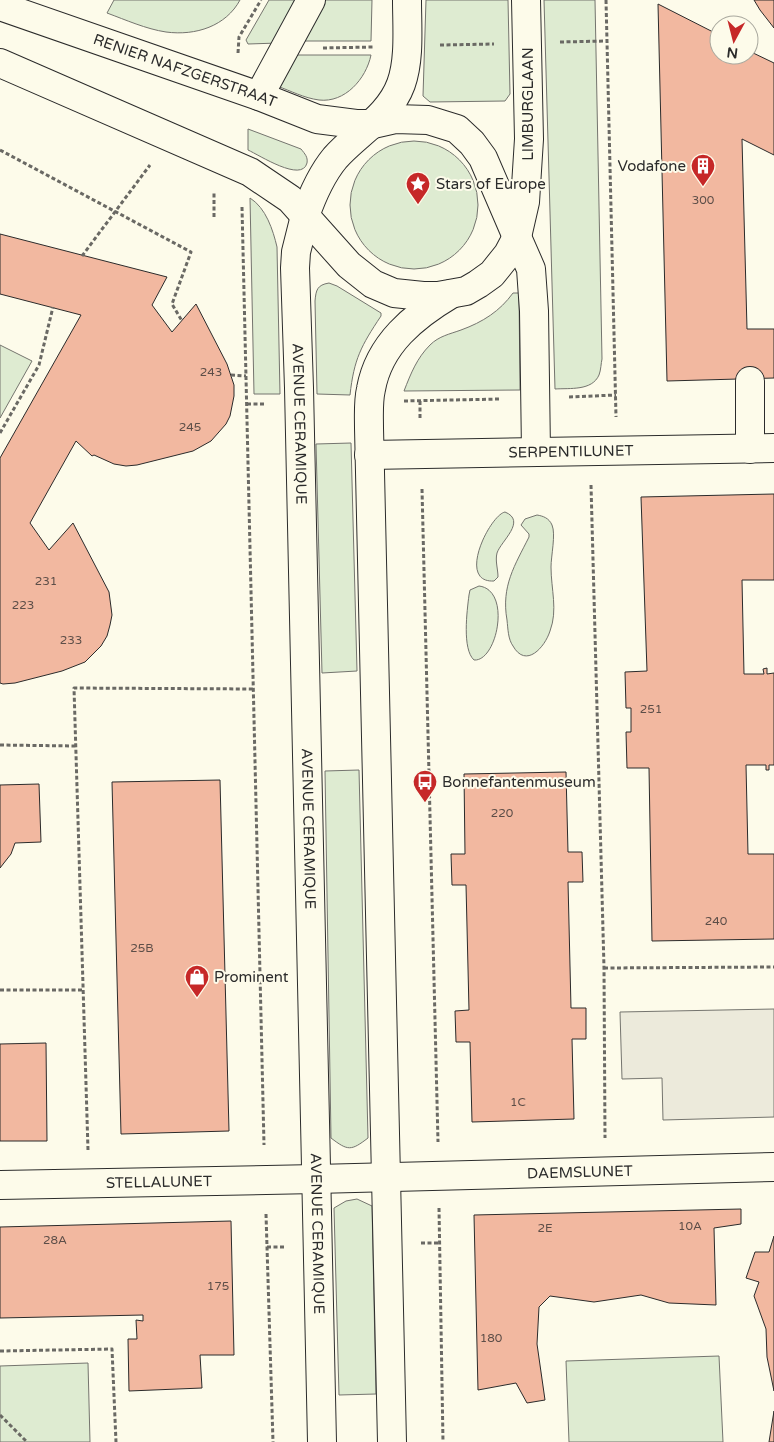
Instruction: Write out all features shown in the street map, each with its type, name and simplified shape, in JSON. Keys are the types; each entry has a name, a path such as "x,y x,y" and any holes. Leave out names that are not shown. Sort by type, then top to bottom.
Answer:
{"street":[{"path":"259,96 311,0"},
{"path":"373,124 393,101 402,82 406,46 407,0"},
{"name":"LIMBURGLAAN","path":"451,294 466,290 492,274 508,254 517,237 525,202 529,139 526,0"},
{"name":"RENIER NAFZGERSTRAAT","path":"0,6 259,96 317,119 342,123 373,124 395,120 428,120 457,129 472,143 483,158 531,269 534,306 536,452"},
{"path":"0,63 241,168 290,199 349,265 373,284 384,290 408,295 438,296 451,294"},
{"name":"AVENUE CERAMIQUE","path":"322,1442 300,388 295,268 296,252 305,216 327,170 344,148 373,124"},
{"path":"392,1442 369,422 371,389 384,355 398,335 412,320 451,294"},
{"path":"750,381 762,449"},
{"name":"SERPENTILUNET","path":"369,455 762,449"},
{"name":"DAEMSLUNET","path":"316,1179 774,1167"},
{"name":"STELLALUNET","path":"0,1185 316,1179"}],"path":[{"path":"238,50 239,37 262,0"},
{"path":"606,0 616,395"},
{"path":"552,43 607,41"},
{"path":"433,46 500,44"},
{"path":"319,48 371,47"},
{"path":"0,150 191,252 172,304 182,321"},
{"path":"82,256 154,158"},
{"path":"214,191 214,217"},
{"path":"243,230 265,1180 273,1442"},
{"path":"0,433 39,365 53,307"},
{"path":"231,375 246,376"},
{"path":"403,400 420,400 420,426"},
{"path":"591,451 604,968 605,1171"},
{"path":"421,454 439,1175 443,1442"},
{"path":"89,1183 74,688 254,689"},
{"path":"0,745 76,746"},
{"path":"604,968 774,967"},
{"path":"0,990 84,990"},
{"path":"0,1351 112,1349 116,1442"},
{"path":"0,1415 28,1442"}],"green space":[{"path":"114,0 240,0 227,17 218,23 199,30 177,33 151,29 107,13"},
{"path":"269,0 300,0 279,43 248,44 246,40"},
{"path":"323,0 372,0 371,41 303,41"},
{"path":"426,0 508,0 510,94 505,101 430,102 423,96"},
{"path":"544,0 595,0 602,359 600,373 596,380 580,388 555,389"},
{"path":"293,55 371,55 364,73 353,88 337,98 319,100 277,86"},
{"path":"248,129 301,149 307,157 307,163 303,168 297,170 289,169 270,162 248,150"},
{"path":"414,141 438,146 459,160 473,181 478,205 473,229 459,250 438,264 414,269 390,264 369,250 355,229 350,205 355,181 369,160 390,146"},
{"path":"250,198 265,213 277,247 280,394 254,394"},
{"path":"329,283 381,313 356,362 350,395 317,394 315,297 320,287"},
{"path":"513,293 519,293 520,390 404,391 418,361 433,342 484,320 497,311"},
{"path":"0,345 32,361 0,418"},
{"path":"351,443 357,671 322,673 316,444"},
{"path":"505,512 514,521 511,531 497,553 498,577 494,581 483,579 478,571 477,561 480,548 492,524"},
{"path":"537,515 548,519 553,529 551,567 554,615 548,637 540,649 529,656 524,656 518,653 510,640 506,597 510,576 529,537 529,534 521,525 525,519"},
{"path":"479,586 489,590 495,600 498,612 498,625 489,650 482,658 474,660 470,655 467,639 468,602 470,590"},
{"path":"359,770 368,1138 350,1148 331,1138 325,771"},
{"path":"357,1199 372,1206 376,1394 339,1395 334,1208 346,1201"},
{"path":"719,1356 723,1442 569,1442 566,1361"},
{"path":"88,1363 90,1442 0,1442 0,1366"}],"shaded area":[{"path":"774,1009 774,1117 663,1120 662,1078 622,1079 620,1012"}],"building":[{"path":"754,0 774,0 774,28 760,10"},
{"name":"Vodafone","path":"658,4 709,30 709,65 759,65 759,56 774,63 774,155 742,139 747,329 774,329 774,378 667,381"},
{"path":"0,234 167,277 152,305 172,332 196,304 227,364 234,385 230,416 226,424 211,441 193,451 126,466 114,464 94,455 92,456 76,441 30,523 49,550 73,523 109,592 112,615 107,636 101,646 85,662 62,671 15,683 3,684 0,683 0,458 81,315 0,294"},
{"path":"774,494 774,580 742,580 744,674 764,674 763,669 767,668 767,674 774,673 774,765 769,765 769,770 766,770 766,765 746,765 748,854 774,854 774,939 652,941 649,768 627,768 626,732 631,732 631,708 626,708 625,672 647,671 641,497"},
{"path":"566,772 568,852 582,852 583,882 568,882 571,1008 586,1008 586,1039 572,1039 574,1119 472,1122 470,1042 456,1042 455,1011 469,1010 466,885 452,885 451,854 465,854 464,774"},
{"path":"220,780 229,1131 121,1134 112,782"},
{"path":"39,784 41,842 15,843 11,854 0,868 0,785"},
{"path":"46,1043 47,1141 0,1141 0,1044"},
{"path":"741,1209 741,1224 714,1228 716,1305 669,1303 641,1295 594,1302 550,1296 539,1307 537,1344 545,1400 527,1403 516,1383 478,1390 474,1215"},
{"path":"231,1221 234,1355 200,1355 202,1388 129,1391 128,1339 137,1339 136,1320 143,1321 143,1315 0,1318 0,1227"},
{"path":"774,1236 774,1391 767,1357 766,1329 754,1296 759,1282 746,1278 755,1252 769,1252"},
{"path":"774,1411 774,1442 769,1442"}],"place":[{"name":"Vodafone","path":"703,187"},
{"name":"Stars of Europe","path":"418,205"},
{"name":"Bonnefantenmuseum","path":"425,803"},
{"name":"Prominent","path":"197,998"}]}
